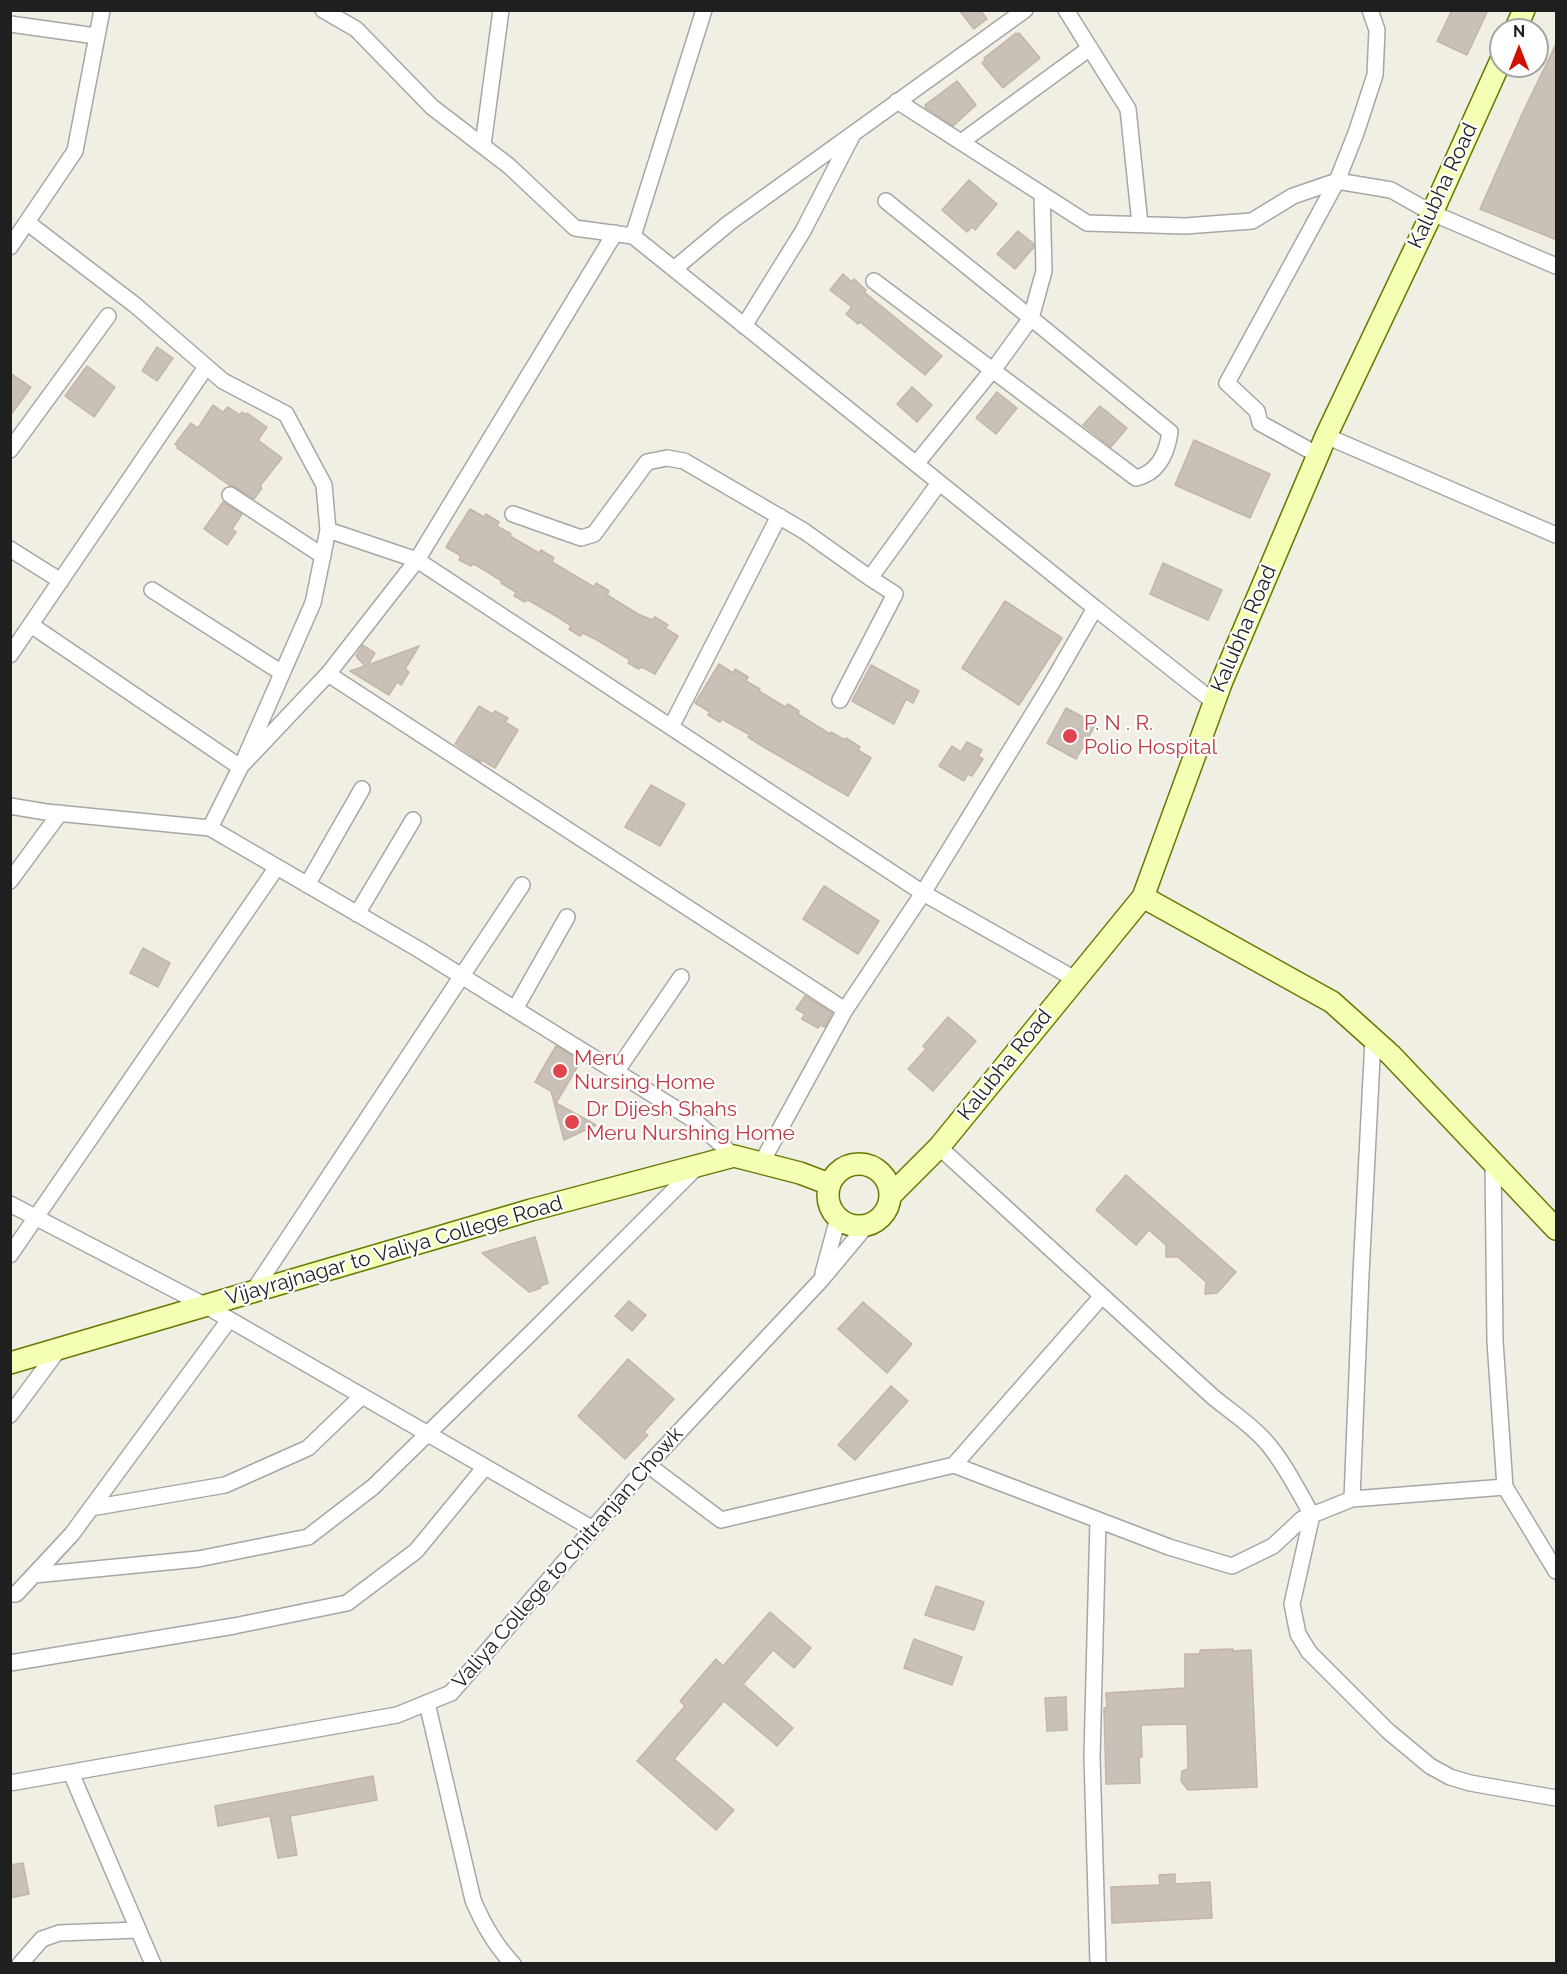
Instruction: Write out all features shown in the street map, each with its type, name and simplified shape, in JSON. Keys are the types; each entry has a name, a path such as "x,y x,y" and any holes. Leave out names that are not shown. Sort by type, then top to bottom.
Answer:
{"street":[{"path":"11,10 10,22 96,36"},
{"path":"13,240 28,224 75,151 102,10"},
{"path":"323,10 356,28 432,106 509,166 575,228 633,236 1214,702"},
{"path":"483,145 501,10"},
{"path":"633,236 704,10"},
{"path":"674,269 729,223 1025,10"},
{"path":"1066,10 1128,109 1140,224"},
{"path":"1370,10 1377,30 1374,75 1356,133 1337,181 1227,383 1257,411 1260,423 1557,535"},
{"path":"961,142 1089,48"},
{"name":"Kalubha Road","path":"890,1196 934,1152 1143,897 1214,702 1322,446 1493,78"},
{"path":"897,101 1087,223 1185,226 1252,221 1293,196 1337,181 1391,190 1432,213 1557,267"},
{"path":"744,326 803,231 854,132"},
{"path":"916,464 1031,318 1044,271 1042,194"},
{"path":"874,281 1136,478 1147,476 1164,456 1170,432 886,201"},
{"path":"28,224 135,305 223,381 286,414 324,485 328,530 313,603 240,767 210,828"},
{"path":"240,767 328,674 417,560 615,233"},
{"path":"10,450 108,316"},
{"path":"10,655 206,367"},
{"path":"513,514 581,538 594,534 647,462 667,458 684,461 804,531 895,594 840,700"},
{"path":"870,578 939,483"},
{"path":"230,495 323,556"},
{"path":"671,727 778,516"},
{"path":"328,530 417,560 923,893 1075,979"},
{"path":"10,549 61,581"},
{"path":"152,590 282,673"},
{"path":"770,1164 845,1010 923,893 1050,687 1095,608"},
{"path":"31,625 240,767"},
{"path":"328,674 845,1010"},
{"path":"307,885 362,789"},
{"path":"10,807 210,828 461,976 694,1120 734,1156"},
{"path":"10,881 60,813"},
{"path":"357,914 413,820"},
{"path":"10,1255 277,867"},
{"path":"252,1293 522,885"},
{"path":"1143,897 1332,1002 1391,1054 1557,1229"},
{"path":"515,1009 567,917"},
{"path":"616,1072 681,978"},
{"path":"1352,1498 1360,1274 1373,1039"},
{"path":"880,1173 934,1152 1267,1442 1312,1515 1292,1604 1298,1634 1308,1652 1388,1731 1430,1766 1450,1777 1470,1783 1557,1798"},
{"name":"Vijayrajnagar to Valiya College Road","path":"10,1363 531,1210 734,1156 770,1164 830,1184"},
{"path":"1493,1162 1495,1341 1505,1487 1557,1571"},
{"name":"Vijayrajnagar to Valiya College Road","path":"770,1164 845,1167"},
{"path":"864,1164 886,1179 890,1196 883,1214 867,1225 847,1223 838,1218 828,1203 830,1184 838,1171 845,1167 864,1164"},
{"path":"34,1575 198,1559 308,1537 373,1486 699,1165"},
{"path":"10,1204 206,1306 593,1529"},
{"name":"Valiya College to Chitranjan Chowk","path":"822,1279 838,1218"},
{"name":"Valiya College to Chitranjan Chowk","path":"10,1783 397,1715 451,1693 648,1465 822,1279 867,1225"},
{"path":"954,1466 1102,1296"},
{"path":"12,1597 72,1534 229,1320"},
{"path":"10,1415 59,1349"},
{"path":"91,1508 225,1485 308,1448 362,1396"},
{"path":"648,1465 721,1520 954,1466 1169,1547 1232,1566 1273,1546 1302,1519 1352,1498 1505,1487"},
{"path":"10,1663 234,1626 347,1603 416,1551 485,1467"},
{"path":"1098,1520 1092,1757 1098,1964"},
{"path":"427,1703 473,1900 496,1947 513,1964"},
{"path":"70,1773 153,1964"},
{"path":"20,1964 42,1939 58,1933 138,1930"}],"building":[{"path":"959,10 980,10 987,19 974,29"},
{"path":"1452,10 1488,10 1467,55 1437,41"},
{"path":"1016,33 1017,35 1019,33 1040,58 1003,88 982,63 984,58"},
{"path":"1557,42 1557,240 1480,209 1540,78 1549,78 1549,58"},
{"path":"957,81 976,105 953,126 926,108 925,105"},
{"path":"969,180 997,204 975,230 972,227 967,232 942,210"},
{"path":"1018,231 1034,244 1034,247 1015,269 997,254"},
{"path":"843,274 852,282 854,279 866,290 864,292 942,356 925,375 860,322 858,324 846,314 852,307 830,290"},
{"path":"157,347 173,358 157,381 142,371"},
{"path":"87,366 115,387 94,417 65,396"},
{"path":"10,373 31,387 10,416"},
{"path":"912,387 932,405 917,422 897,404"},
{"path":"997,392 1017,408 996,434 976,418"},
{"path":"213,405 223,412 228,407 240,415 242,412 246,415 247,413 267,427 258,440 282,458 260,486 262,488 254,499 229,485 177,448 175,444 191,423 198,428"},
{"path":"1100,406 1127,428 1111,447 1083,425"},
{"path":"1194,440 1270,474 1250,518 1175,485"},
{"path":"223,502 242,514 232,529 236,532 227,545 204,529"},
{"path":"470,509 484,517 486,514 499,522 497,526 511,534 510,536 539,553 541,550 554,558 552,562 594,587 596,583 609,591 607,595 638,614 652,620 655,617 668,625 665,628 678,636 655,674 628,663 630,660 597,640 583,633 580,636 569,629 571,626 556,616 528,600 525,602 514,596 516,592 501,583 502,581 474,564 471,566 459,560 461,556 446,547"},
{"path":"1163,563 1222,590 1208,620 1150,594"},
{"path":"1005,601 1062,638 1019,705 962,668"},
{"path":"363,645 375,653 368,665 419,646 405,669 409,672 401,685 397,682 389,695 350,671 365,666 356,656"},
{"path":"719,664 733,673 735,669 748,677 746,681 760,689 759,691 785,707 788,704 799,711 798,714 830,734 831,732 845,740 846,738 860,747 858,750 871,758 848,796 762,746 748,737 750,735 722,719 720,722 708,715 710,712 695,703"},
{"path":"871,665 919,691 913,703 906,699 894,724 852,701"},
{"path":"479,706 492,714 495,711 508,718 505,722 518,730 495,768 482,760 481,762 455,744"},
{"path":"1066,708 1096,724 1076,759 1047,743"},
{"path":"967,742 982,750 978,756 983,759 972,776 968,774 964,781 939,766 952,746 961,752"},
{"path":"651,785 685,804 660,846 625,827"},
{"path":"824,886 879,921 858,954 803,919"},
{"path":"143,948 170,963 158,987 130,973"},
{"path":"805,996 832,1013 825,1027 820,1025 818,1028 802,1019 805,1014 796,1009"},
{"path":"948,1017 976,1041 933,1091 908,1069 926,1049 923,1046"},
{"path":"556,1046 581,1061 556,1103 596,1125 564,1140 551,1091 535,1082"},
{"path":"1126,1175 1236,1272 1217,1293 1205,1294 1206,1282 1178,1257 1166,1257 1166,1245 1149,1230 1136,1245 1096,1210"},
{"path":"535,1237 548,1283 529,1292 482,1253"},
{"path":"629,1301 646,1315 632,1331 615,1316"},
{"path":"863,1302 912,1344 887,1373 838,1329"},
{"path":"628,1359 674,1399 644,1432 648,1435 625,1459 578,1416"},
{"path":"891,1386 908,1401 855,1460 838,1445"},
{"path":"936,1586 984,1602 974,1630 925,1615"},
{"path":"770,1612 811,1648 794,1668 773,1650 743,1684 793,1728 777,1746 724,1701 674,1759 734,1810 716,1830 637,1761 685,1706 680,1701 716,1659 723,1666"},
{"path":"914,1639 962,1657 952,1685 904,1668"},
{"path":"1233,1649 1233,1651 1251,1650 1257,1787 1188,1790 1181,1781 1182,1771 1188,1769 1187,1724 1141,1725 1140,1783 1106,1784 1104,1708 1107,1708 1106,1693 1185,1688 1185,1654 1200,1654 1200,1650"},
{"path":"1066,1697 1067,1730 1047,1731 1045,1698"},
{"path":"373,1776 377,1800 290,1816 297,1855 278,1858 270,1816 218,1826 215,1806"},
{"path":"23,1863 29,1894 10,1898 10,1865"},
{"path":"1175,1874 1175,1884 1210,1882 1212,1918 1112,1923 1111,1887 1160,1885 1159,1875"}],"place":[{"name":"P. N . R. Polio Hospital","path":"1070,736"},
{"name":"Meru Nursing Home","path":"560,1071"},
{"name":"Dr Dijesh Shahs Meru Nurshing Home","path":"572,1122"}]}
